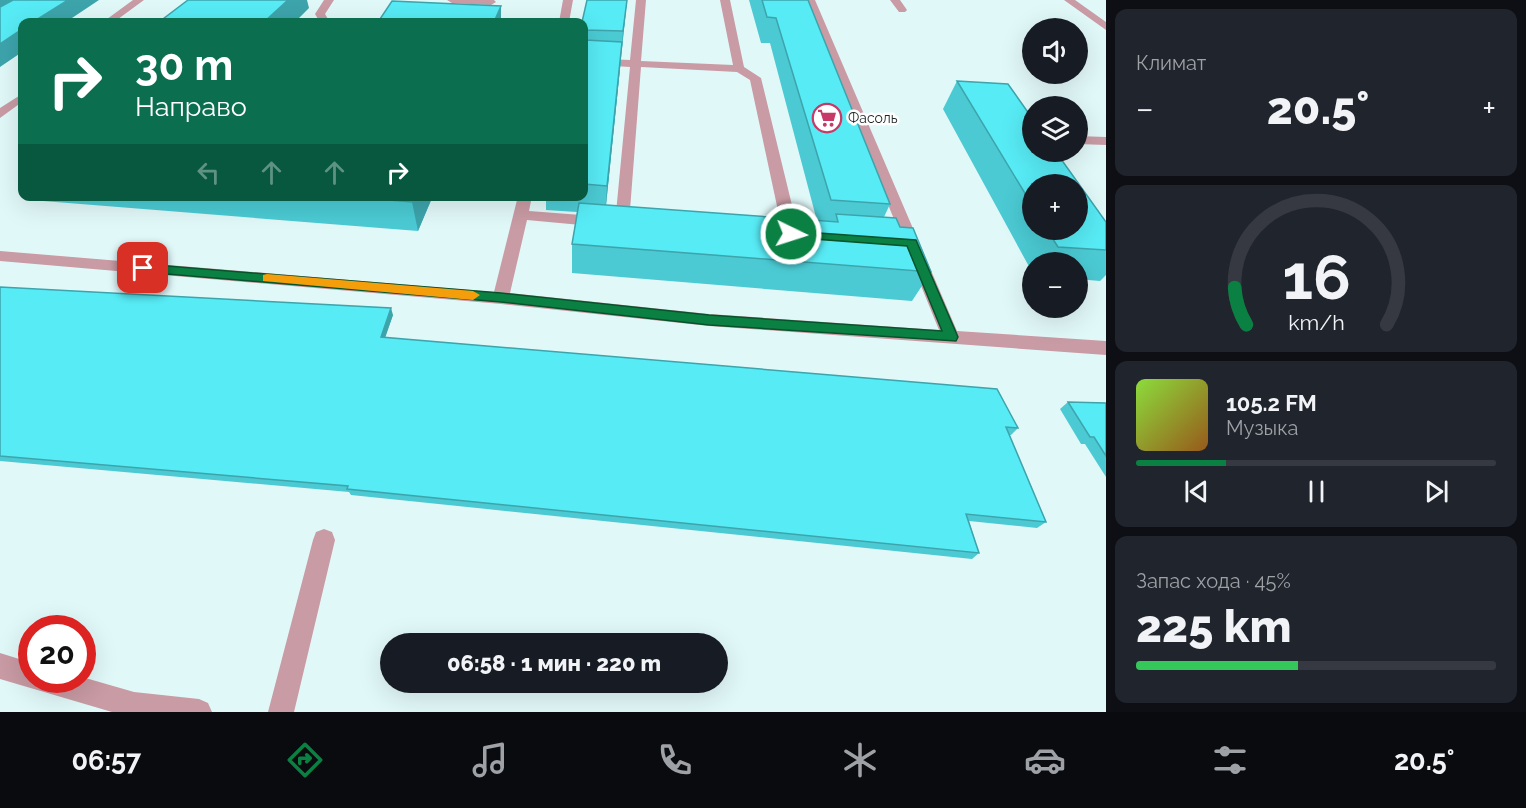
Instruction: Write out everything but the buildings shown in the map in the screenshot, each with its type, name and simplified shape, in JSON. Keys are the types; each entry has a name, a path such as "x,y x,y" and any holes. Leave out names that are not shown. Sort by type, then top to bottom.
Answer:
{"street":[{"path":"113,18 138,0"},
{"path":"322,18 320,14 329,0"},
{"path":"453,0 491,2"},
{"path":"565,18 568,0"},
{"path":"604,221 628,223 641,0"},
{"path":"725,0 739,69"},
{"path":"810,0 951,337"},
{"path":"895,0 902,10"},
{"path":"1069,0 1106,27"},
{"path":"588,61 739,69 755,78 791,234"},
{"path":"2,111 18,100"},
{"path":"1088,140 1106,141"},
{"path":"501,298 524,201"},
{"path":"521,215 581,220"},
{"path":"890,241 912,243"},
{"path":"0,256 501,298 709,320 1106,348"},
{"path":"281,712 324,540"},
{"path":"0,666 18,672"},
{"path":"91,693 134,705 199,712"}],"slow traffic":[{"path":"267,278 473,295"}],"place":[{"name":"Фасоль","path":"827,118"}],"route":[{"path":"143,268 501,298 709,320 951,337 912,243 791,234"}]}
